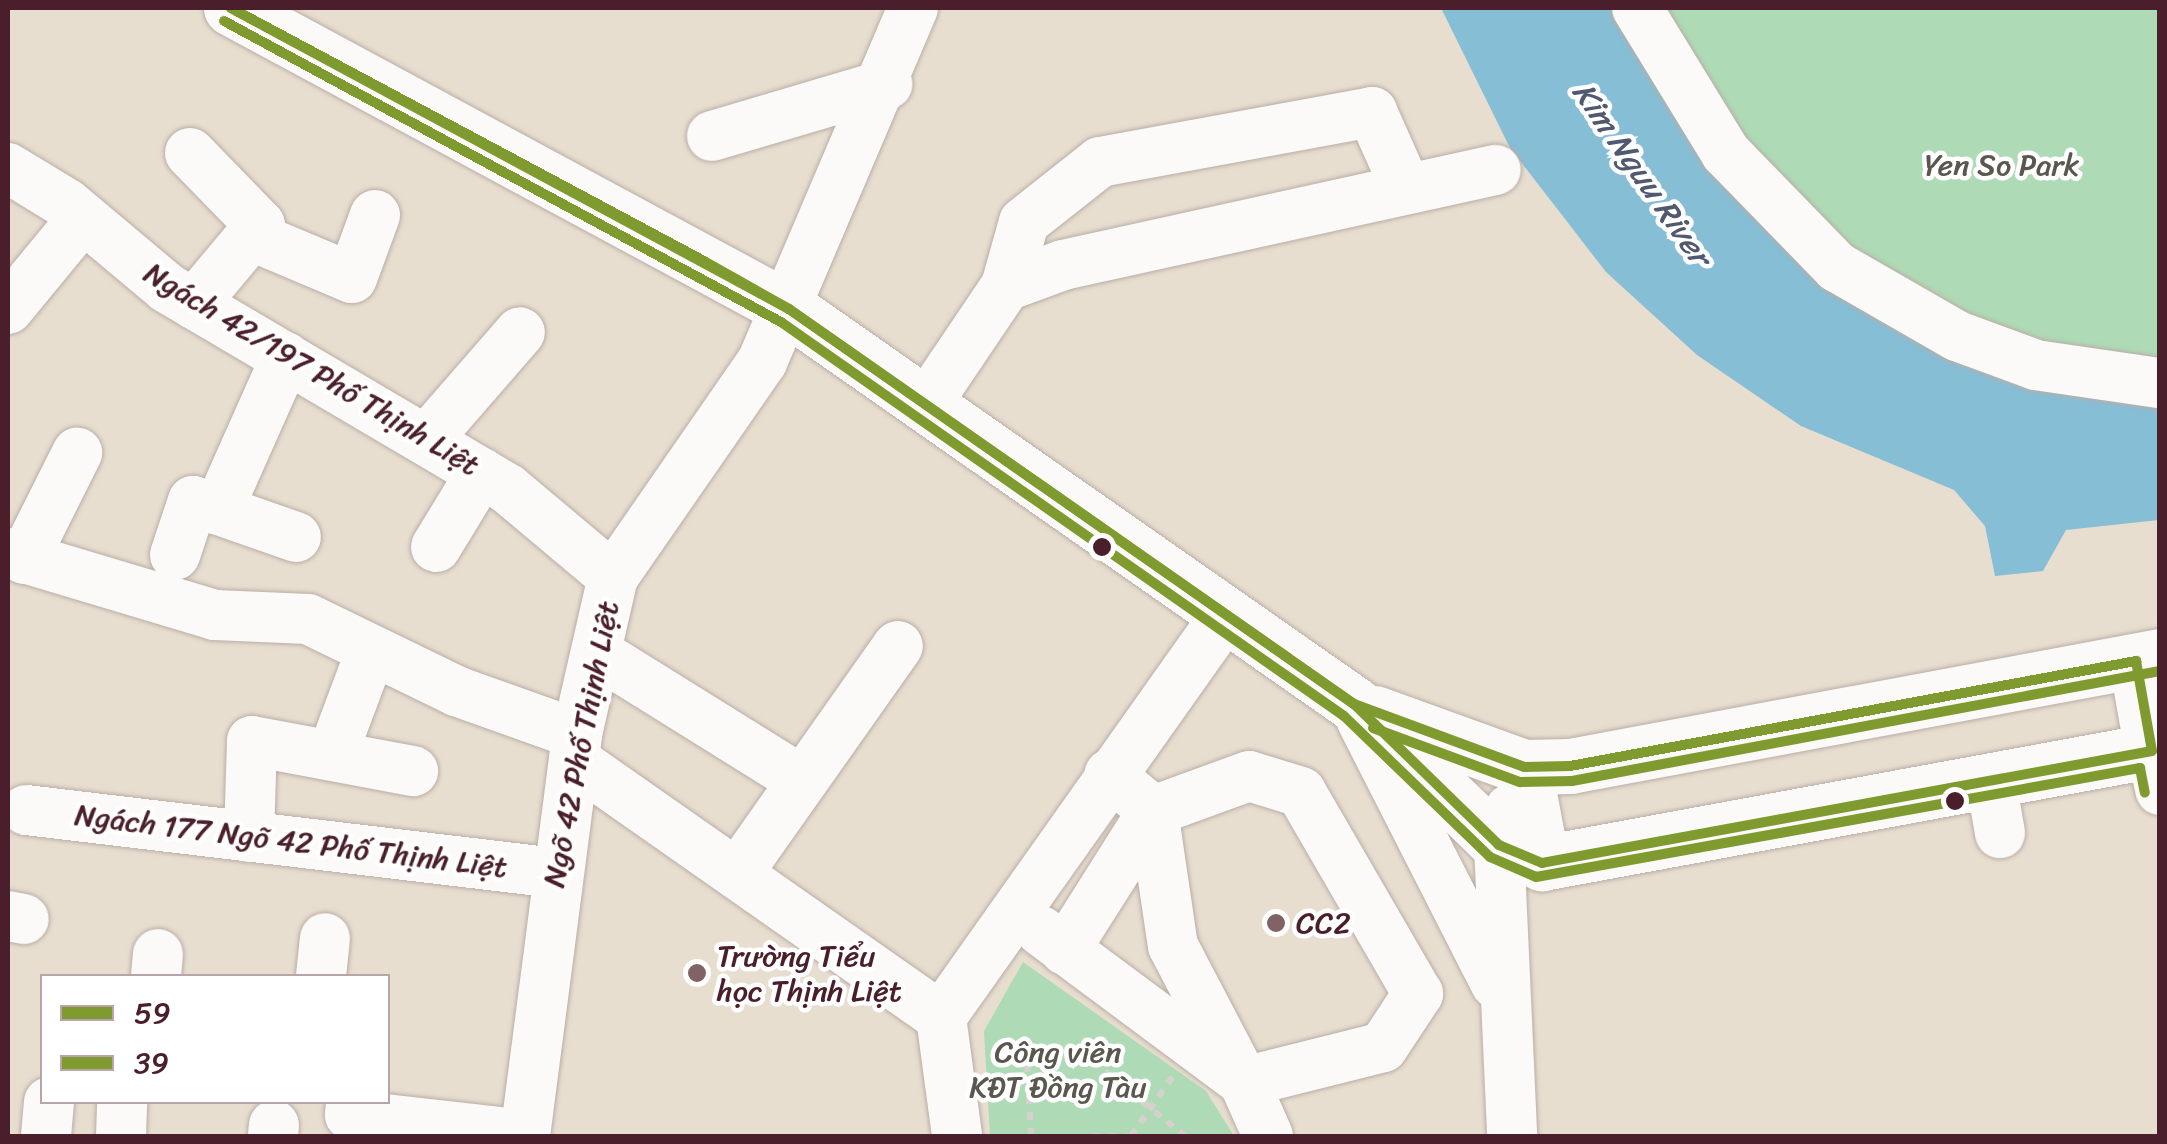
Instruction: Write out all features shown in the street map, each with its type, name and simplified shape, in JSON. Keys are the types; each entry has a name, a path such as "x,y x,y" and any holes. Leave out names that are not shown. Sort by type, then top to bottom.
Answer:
{"main road":[{"path":"252,11 789,309 1354,704 1520,854 1996,807 2157,763 2148,658 1524,767 1354,704"},
{"path":"1520,854 1524,767"}],"street":[{"name":"Ngõ 42 Phố Thịnh Liệt","path":"525,1136 575,747 612,576 789,309 887,84 913,8"},
{"path":"1637,8 1726,153 1837,267 1957,336 2036,365 2160,382"},
{"path":"712,136 887,84"},
{"path":"926,403 1006,286 1024,222 1100,162 1372,112 1406,186"},
{"path":"190,153 260,226 194,304"},
{"name":"Ngách 42/197 Phố Thịnh Liệt","path":"8,168 84,218 194,304 481,472 612,576"},
{"path":"1006,286 1063,265 1406,186 1496,170"},
{"path":"252,236 352,278 375,215"},
{"path":"8,309 84,218"},
{"path":"428,438 520,332"},
{"path":"218,510 286,357"},
{"path":"77,452 16,556 215,615 308,619 575,747 737,874 941,1017"},
{"path":"436,546 481,472"},
{"path":"174,555 193,501 296,537"},
{"path":"957,1136 941,1017 1018,912 1110,774 1228,614"},
{"path":"737,874 798,778 898,646"},
{"path":"334,750 371,651"},
{"path":"596,652 798,778"},
{"path":"1354,704 1501,993"},
{"path":"249,837 252,741 334,750 413,771"},
{"path":"1110,774 1153,811 1174,946 1268,1136"},
{"path":"1066,950 1153,811 1250,776 1301,792 1418,994 1384,1047 1244,1082"},
{"name":"Ngách 177 Ngõ 42 Phố Thịnh Liệt","path":"26,810 556,872"},
{"path":"1512,1136 1501,993 1520,888 1520,854"},
{"path":"1018,912 1244,1082"},
{"path":"46,1136 49,1104"},
{"path":"121,1136 122,1104"},
{"path":"351,1104 350,1116 525,1136"}],"path":[{"path":"1093,1136 1129,1136 1195,1046"},
{"path":"1031,1136 1027,1062 1039,1048 1080,1051 1154,1105 1185,1136"}],"green space":[{"name":"Yen So Park","path":"1649,8 2159,8 2159,366 1983,328 1868,276 1733,145"},
{"name":"Công viên KĐT Đồng Tàu","path":"1023,962 1206,1091 1234,1136 990,1136 984,1031"}],"water":[{"name":"Kim Nguu River","path":"1441,8 1626,8 1824,268 2159,403 2159,520 2066,530 2043,571 1995,576 1985,526 1954,490 1801,426 1697,355 1606,272 1510,148"}],"transit line":[{"name":"59","path":"231,8 704,261 789,309 231,8"},
{"name":"39","path":"224,21 781,322 1344,716 1490,857 1536,877 2140,768 2145,793"},
{"name":"59","path":"789,309 1354,704"},
{"name":"59","path":"789,309 1354,704"},
{"name":"59","path":"2136,661 2152,751 1542,863 1499,845 1354,704 1524,767 1570,766 2136,661"},
{"name":"39","path":"1373,728 1520,782 1572,781 2160,671"}],"place":[{"name":"CC2","path":"1276,923"},
{"name":"Trường Tiểu học Thịnh Liệt","path":"697,973"}]}
